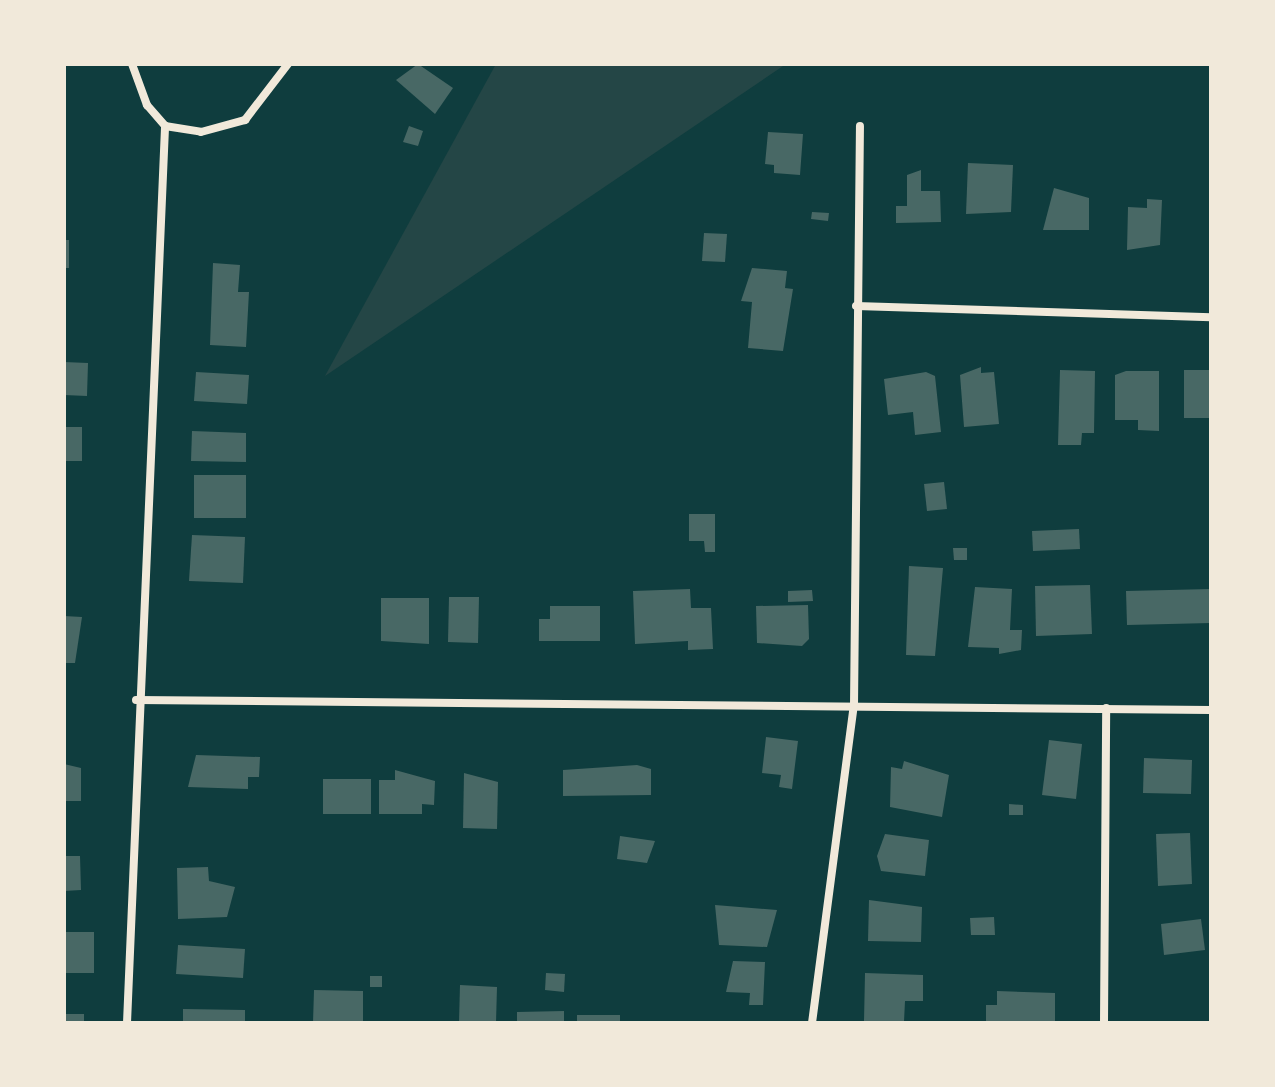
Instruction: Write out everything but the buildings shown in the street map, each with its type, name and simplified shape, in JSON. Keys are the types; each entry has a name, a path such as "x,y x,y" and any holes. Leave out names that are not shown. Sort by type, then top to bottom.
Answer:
{"street":[{"path":"132,64 147,105 165,126 201,132 245,120 288,64"},
{"path":"127,1023 136,700 165,126"},
{"path":"812,1023 854,705 860,126"},
{"path":"856,306 1211,317"},
{"path":"136,700 1211,710"},
{"path":"1104,1023 1106,708"}],"shaded area":[{"path":"496,64 786,64 325,376"}]}
